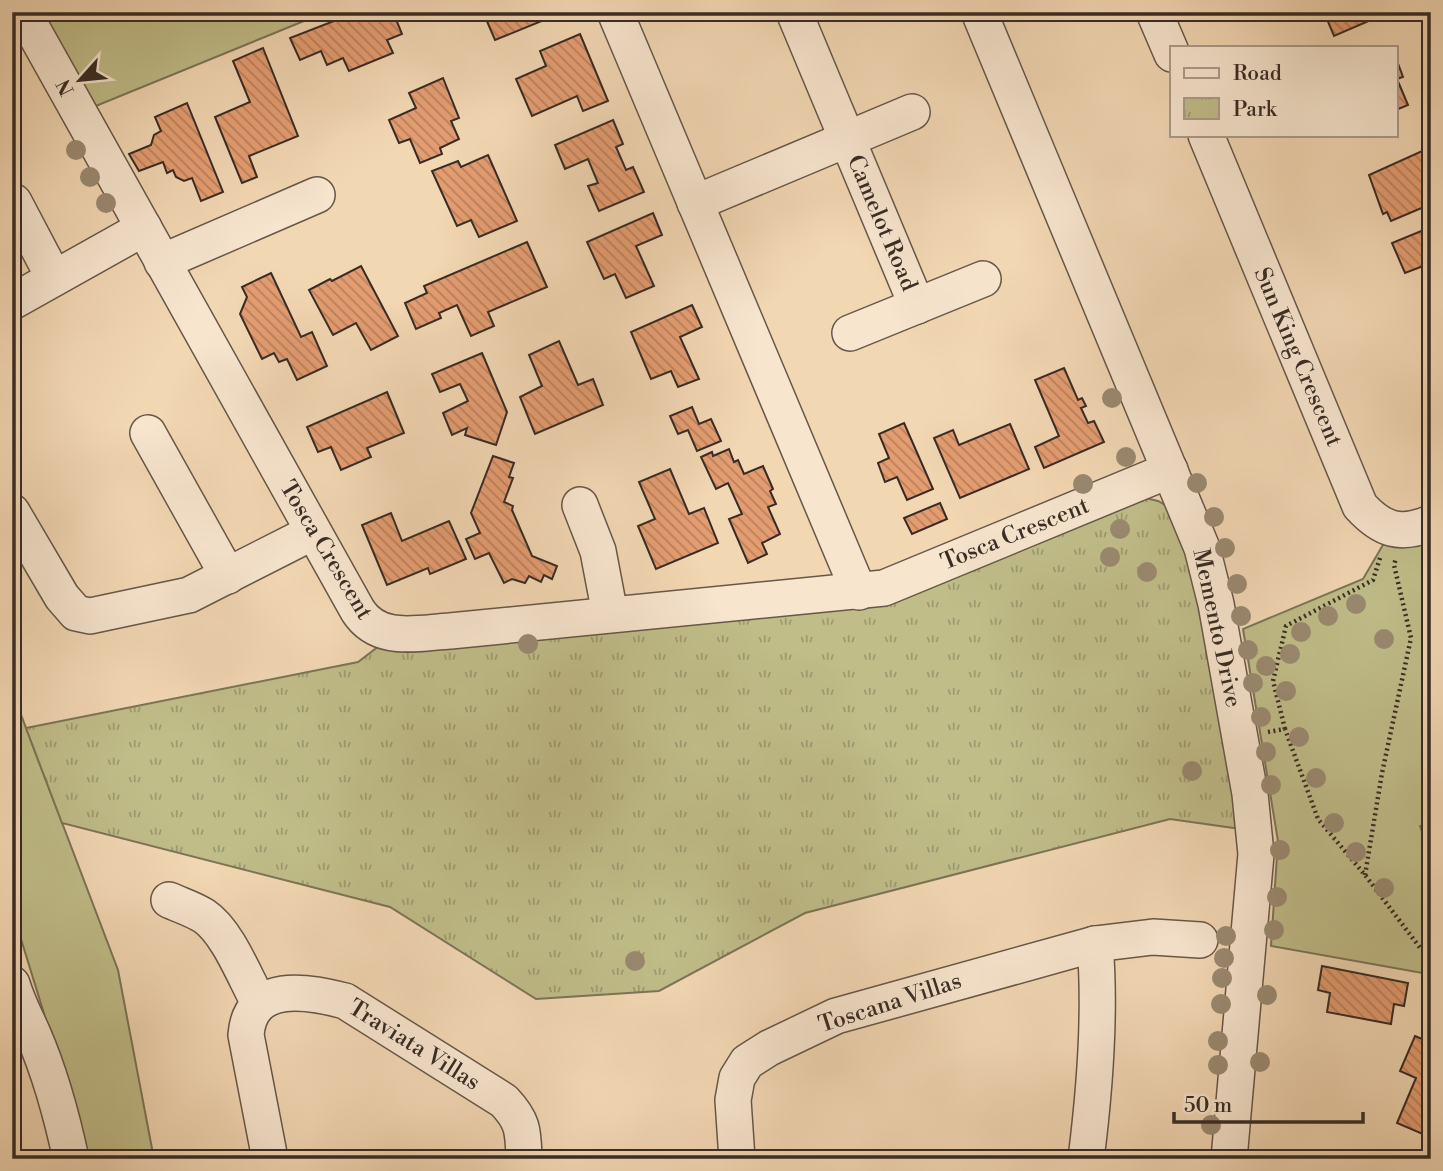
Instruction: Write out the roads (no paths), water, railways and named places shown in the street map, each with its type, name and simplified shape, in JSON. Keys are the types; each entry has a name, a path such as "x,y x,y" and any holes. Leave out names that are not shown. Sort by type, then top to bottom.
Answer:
{"street":[{"name":"Tosca Crescent","path":"23,12 313,532 364,620 382,632 394,634 450,631 859,592 893,584 1170,470"},
{"path":"615,12 859,592"},
{"name":"Camelot Road","path":"794,12 917,306"},
{"name":"Memento Drive","path":"979,12 1202,548 1216,604 1250,794 1256,854 1230,1159"},
{"path":"1154,12 1170,49"},
{"name":"Camelot Road","path":"695,203 912,112"},
{"name":"Sun King Crescent","path":"1206,136 1360,506 1373,521 1408,527"},
{"path":"162,262 317,195"},
{"path":"14,202 54,278"},
{"path":"12,302 144,228"},
{"name":"Camelot Road","path":"850,333 983,279"},
{"path":"148,433 228,576"},
{"path":"580,505 598,551 610,614"},
{"path":"12,512 62,597 76,613 90,616 200,591 313,532"},
{"path":"169,900 205,917 218,930 259,1003 247,1021 246,1035 270,1159"},
{"name":"Toscana Villas","path":"737,1159 733,1100 737,1078 747,1062 769,1048 836,1016 1095,944 1153,937 1200,940"},
{"path":"1086,1159 1094,1093 1098,974 1095,944"},
{"name":"Traviata Villas","path":"259,1003 276,995 294,992 345,1001 504,1101 516,1113 523,1126 524,1159"},
{"path":"17,1000 22,1040 50,1159"},
{"path":"17,1000 47,1074 71,1159"}]}
